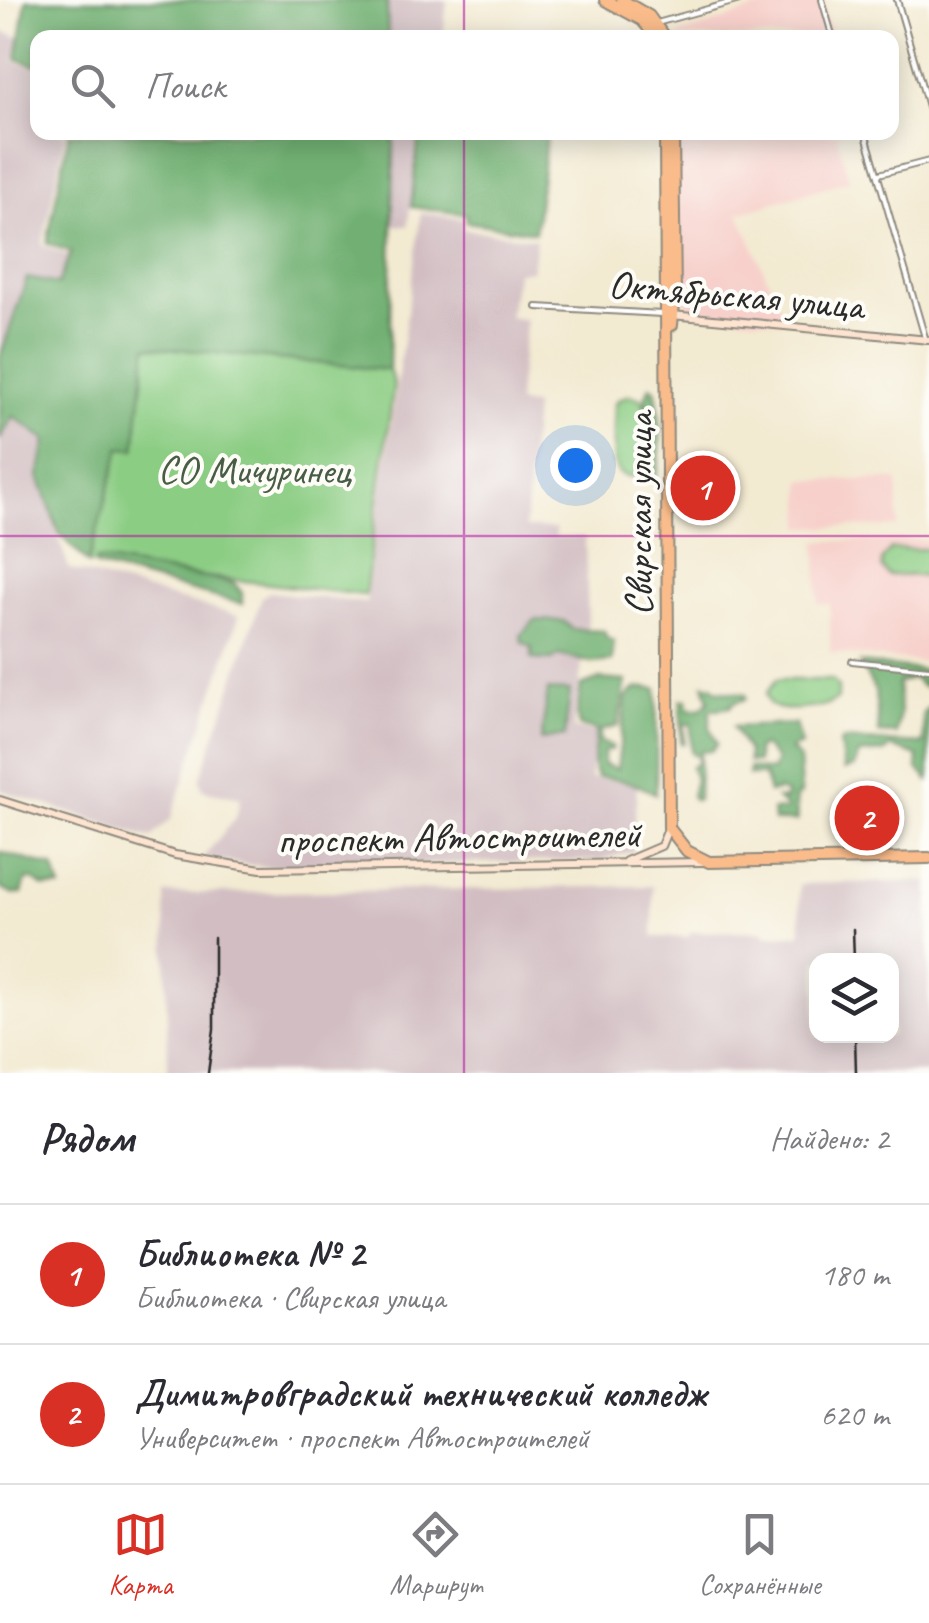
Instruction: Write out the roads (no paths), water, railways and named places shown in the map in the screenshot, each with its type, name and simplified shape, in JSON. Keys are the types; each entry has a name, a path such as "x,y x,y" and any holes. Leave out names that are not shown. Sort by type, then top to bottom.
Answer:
{"highway":[{"path":"606,0 642,20 650,30"},
{"path":"622,0 660,30"},
{"name":"Свирская улица","path":"669,140 675,294 670,315"},
{"name":"Свирская улица","path":"668,828 669,140"},
{"path":"668,828 687,851 709,862"},
{"name":"проспект Автостроителей","path":"709,862 929,858"}],"main road":[{"name":"Октябрьская улица","path":"670,315 928,340"},
{"name":"проспект Автостроителей","path":"0,800 175,855 236,867 274,870 709,862"},
{"path":"618,864 662,846 668,828"}],"street":[{"path":"656,23 740,0"},
{"path":"822,0 831,30"},
{"path":"897,0 929,110"},
{"path":"868,140 928,340"},
{"path":"879,174 929,161"},
{"name":"Октябрьская улица","path":"536,306 670,315"},
{"path":"852,660 929,669"}],"railway":[{"path":"853,929 854,953"},
{"path":"208,1073 214,1029 214,938"},
{"path":"855,1043 856,1073"}],"place":[{"name":"Библиотека № 2","path":"703,488"},
{"name":"Димитровградский технический колледж","path":"867,818"}],"park label":[{"name":"СО Мичуринец","path":"254,469"}]}
